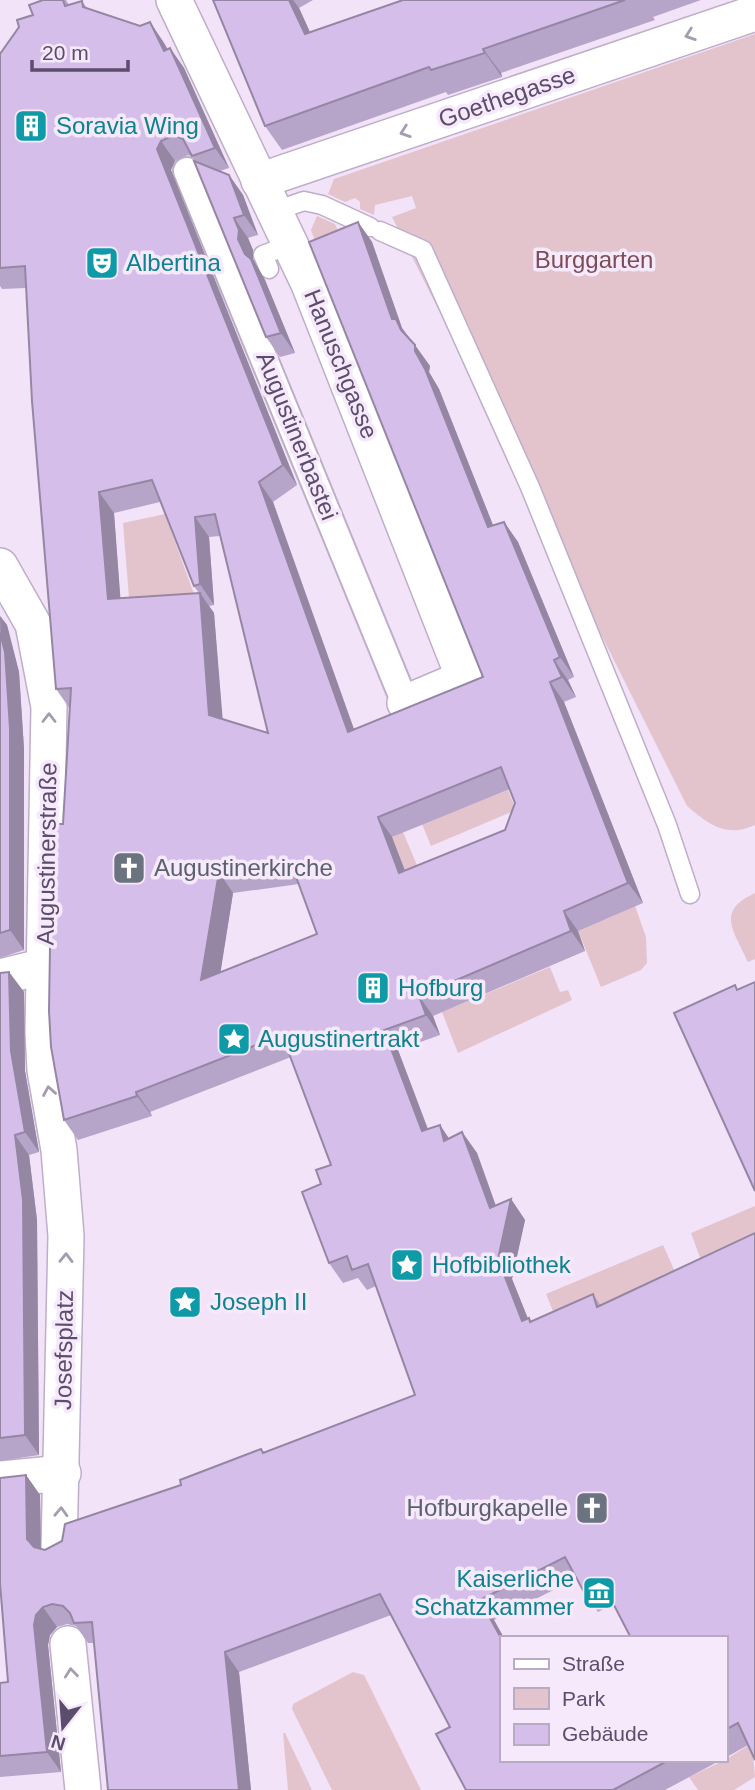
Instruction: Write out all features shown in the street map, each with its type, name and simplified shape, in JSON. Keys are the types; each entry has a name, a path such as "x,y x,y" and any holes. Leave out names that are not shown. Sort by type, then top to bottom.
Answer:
{"street":[{"name":"Hanuschgasse","path":"174,0 267,197 280,256 464,678 405,703"},
{"name":"Goethegasse","path":"267,197 755,13"},
{"name":"Augustinerbastei","path":"187,170 405,703"},
{"name":"Augustinerstraße","path":"0,566 33,624 49,707 45,1070 59,1150"},
{"path":"0,977 45,966"},
{"name":"Josefsplatz","path":"59,1150 66,1236 63,1473 59,1550"},
{"path":"0,1479 63,1473"},
{"path":"68,1644 83,1790"}],"lane":[{"path":"267,197 322,205 423,250 530,486 667,825 690,894"}],"green space":[{"name":"Burggarten","path":"755,34 755,825 745,829 727,830 711,824 687,806 392,217 416,208 412,196 375,205 374,215 360,209 360,202 355,198 345,202 328,194 334,179"},
{"path":"317,216 335,224 338,231 322,261 311,230"},
{"path":"165,514 199,608 129,598 123,523"},
{"path":"508,790 516,810 431,846 422,824"},
{"path":"403,832 424,882 414,894 392,837"},
{"path":"755,893 755,959 748,962 731,922 735,907"},
{"path":"635,906 646,937 647,963 641,970 601,987 576,926 606,919"},
{"path":"550,967 560,992 568,990 572,1000 458,1053 442,1012"},
{"path":"755,1206 755,1251 706,1274 691,1233"},
{"path":"663,1245 681,1285 559,1326 546,1294"},
{"path":"353,1672 364,1675 421,1790 332,1790 292,1709 293,1704"},
{"path":"285,1733 312,1790 288,1790"},
{"path":"752,1743 755,1777 734,1790 698,1790 689,1777 721,1762 727,1762 727,1759"}],"building":[{"name":"Hofburg","path":"43,0 63,0 65,6 82,1 83,7 140,26 150,22 164,51 170,48 215,148 192,156 183,139 174,135 161,141 157,149 283,465 259,482 348,732 483,677 309,242 358,222 392,319 396,319 401,330 415,345 415,351 425,369 488,527 504,522 560,657 554,660 562,677 550,682 628,883 564,911 571,931 419,996 426,1015 384,1030 422,1131 440,1125 444,1141 462,1132 490,1208 511,1199 498,1259 522,1321 529,1318 530,1322 593,1294 597,1307 755,1233 755,1760 738,1723 727,1729 727,1636 630,1636 602,1582 584,1592 565,1557 480,1600 500,1636 500,1762 665,1762 613,1790 466,1790 436,1734 450,1727 380,1594 225,1652 239,1790 108,1790 92,1622 74,1623 63,1606 52,1604 43,1607 36,1615 34,1625 47,1752 0,1756 0,1683 8,1682 0,1583 0,1478 26,1475 27,1539 34,1547 45,1550 62,1541 65,1524 181,1485 180,1480 261,1449 263,1453 415,1395 368,1264 352,1270 347,1256 329,1263 302,1192 321,1184 316,1170 331,1165 282,1035 136,1092 137,1096 64,1120 51,1047 49,1011 52,824 63,824 71,688 56,689 32,401 25,266 0,268 0,54 19,27 17,20 33,15 29,5","holes":["152,480 194,586 200,584 195,517 215,514 268,733 209,715 200,593 108,599 99,492","501,767 515,803 505,830 399,873 378,817","291,863 317,934 201,980 219,872"]},
{"path":"213,0 289,0 305,34 403,0 625,0 483,49 485,53 431,70 429,67 265,126"},
{"path":"194,161 229,175 244,215 234,218 239,230 238,239 245,254 251,259 281,333 266,337"},
{"path":"0,633 5,652 10,728 10,930 0,933"},
{"path":"9,972 11,1051 25,1132 15,1135 23,1200 25,1435 0,1438 0,973"},
{"path":"755,982 755,1191 674,1013 735,985 737,990"}],"place":[{"name":"Soravia Wing","path":"31,126"},
{"name":"Albertina","path":"102,263"},
{"name":"Augustinerkirche","path":"129,868"},
{"name":"Hofburg","path":"373,988"},
{"name":"Augustinertrakt","path":"234,1039"},
{"name":"Hofbibliothek","path":"407,1265"},
{"name":"Joseph II","path":"185,1302"},
{"name":"Hofburgkapelle","path":"592,1508"},
{"name":"Kaiserliche Schatzkammer","path":"599,1593"}]}
